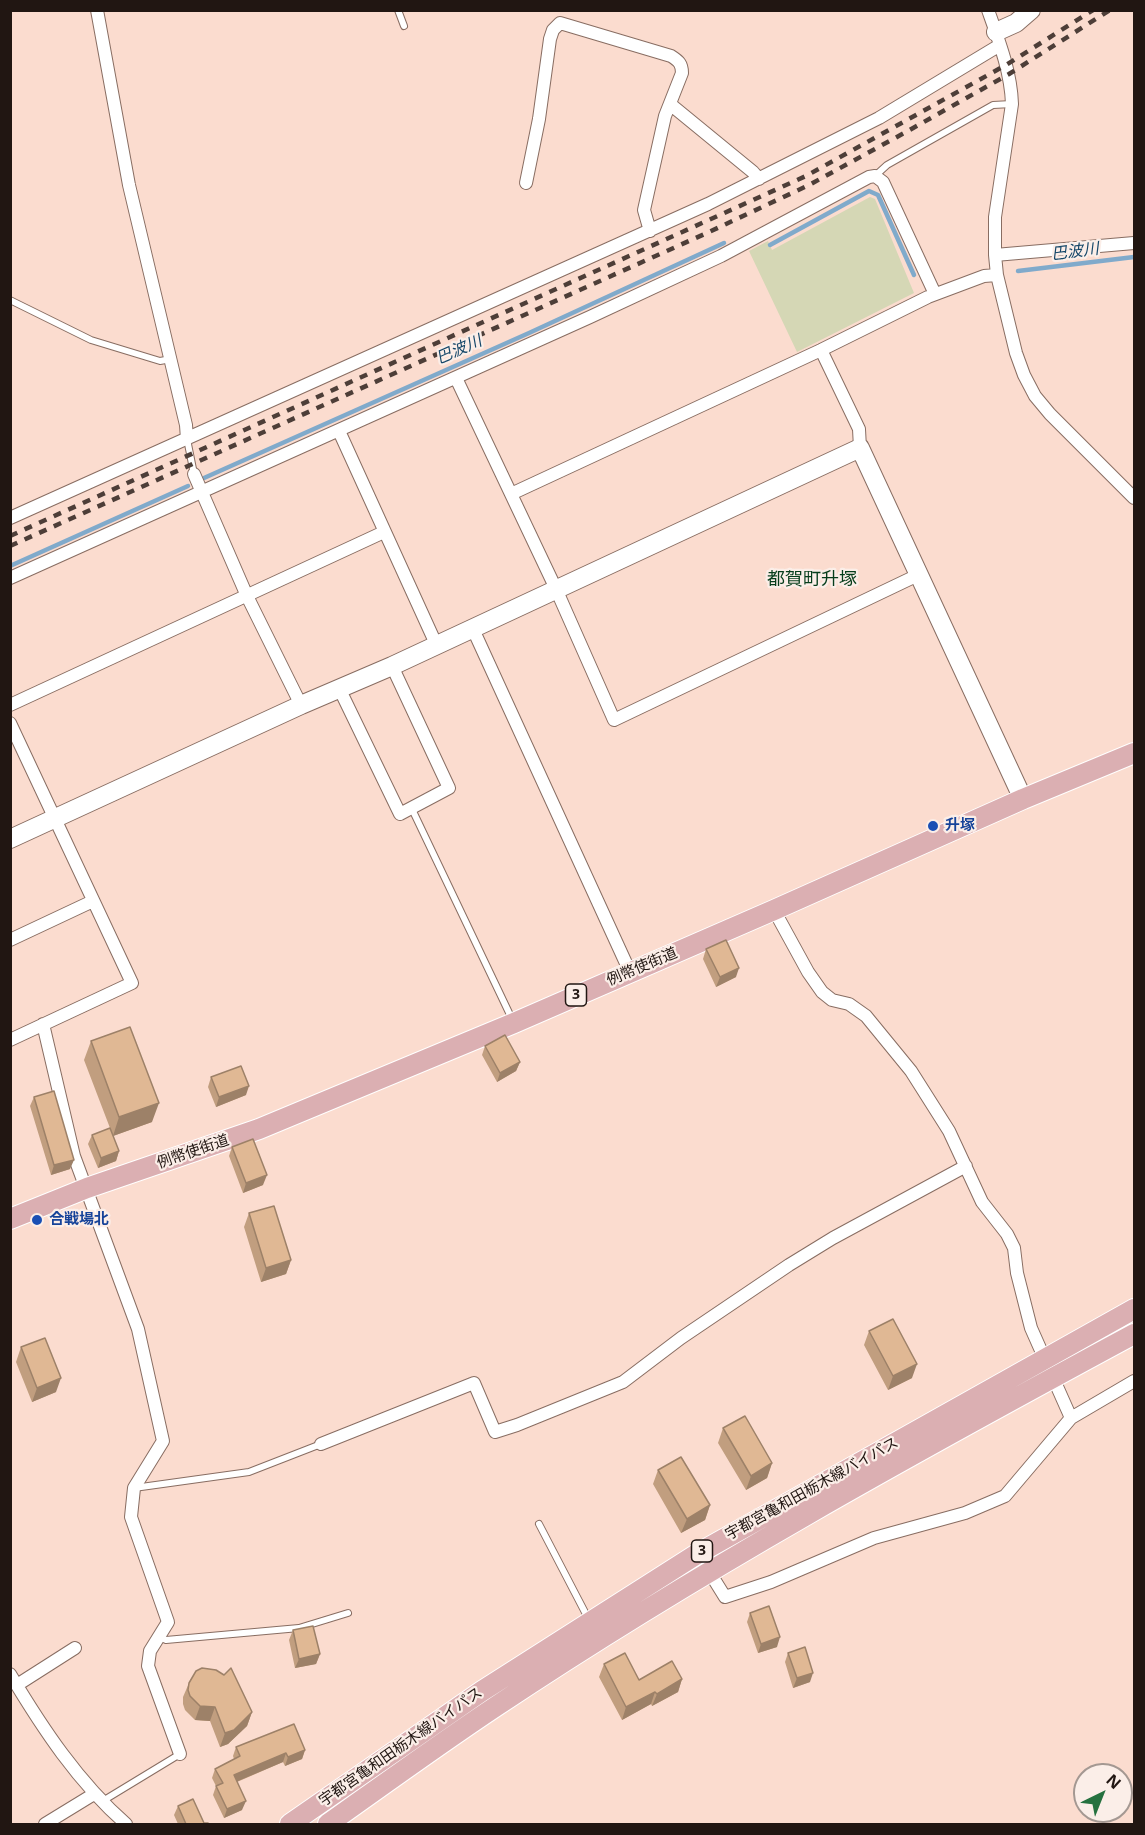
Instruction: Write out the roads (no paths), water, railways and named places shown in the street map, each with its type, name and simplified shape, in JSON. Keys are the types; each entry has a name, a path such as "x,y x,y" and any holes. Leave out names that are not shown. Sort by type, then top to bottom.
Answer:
{"main road":[{"name":"例幣使街道","path":"10,1219 87,1188 259,1129 513,1023 1023,799 1134,753"},
{"name":"宇都宮亀和田栃木線バイパス","path":"290,1824 406,1742 589,1621 697,1554 1134,1309"},
{"name":"宇都宮亀和田栃木線バイパス","path":"328,1824 496,1706 710,1573 1134,1334"}],"street":[{"path":"97,10 129,185 171,359 187,439"},
{"path":"988,10 1009,74 1012,104 995,217 997,275 1016,353 1035,396 1134,498"},
{"path":"10,518 650,231 759,179 879,118 998,39 1031,10"},
{"path":"526,183 539,119 550,39 553,30 560,23 671,56 682,66 682,74 665,116 644,210 650,231"},
{"path":"670,104 759,179"},
{"path":"10,578 339,431 721,256 869,177 875,176 883,182 935,294"},
{"path":"996,255 1134,243"},
{"path":"511,494 821,350 935,294 984,276 997,275"},
{"path":"821,350 859,429 860,448 1023,799"},
{"path":"456,378 556,589 614,720 918,575"},
{"path":"339,431 436,644"},
{"path":"10,839 301,705 392,666 860,448"},
{"path":"194,474 248,596 301,705"},
{"path":"10,705 384,532"},
{"path":"472,627 630,972"},
{"path":"339,688 400,814 449,788 392,666"},
{"path":"10,723 132,983 10,1040"},
{"path":"10,940 93,901"},
{"path":"774,910 808,972 822,992 832,1000 849,1004 866,1016 911,1071 949,1131 982,1202 1007,1234 1014,1248 1023,1304 1031,1328 1071,1418"},
{"path":"43,1024 74,1156 138,1329 163,1441 134,1488 131,1517 168,1622 150,1651 148,1666 180,1754"},
{"path":"321,1444 474,1383 495,1432 623,1382 681,1338 789,1265 833,1238 966,1166"},
{"path":"697,1554 725,1598 771,1582 874,1538 965,1513 1005,1496 1071,1418 1134,1381"},
{"path":"75,1648 14,1679 47,1734 70,1766 98,1798 126,1824"},
{"path":"45,1824 98,1798"}],"lane":[{"path":"398,10 404,26"},
{"path":"875,176 887,165 993,105 1012,104"},
{"path":"11,300 91,340 160,361 171,359"},
{"path":"187,439 194,474"},
{"path":"411,807 513,1023"},
{"path":"134,1488 249,1472 321,1444"},
{"path":"539,1524 589,1621"},
{"path":"159,1637 166,1640 299,1628 348,1613"},
{"path":"98,1798 180,1754"}],"waterway":[{"name":"巴波川","path":"770,245 869,191 878,195 914,275"},
{"name":"巴波川","path":"204,478 724,243"},
{"name":"巴波川","path":"1018,271 1134,257"},
{"name":"巴波川","path":"10,566 188,486"}],"railway":[{"path":"10,536 806,176 1006,65 1093,10"},
{"path":"10,546 809,185 1009,74 1110,10"}],"place":[{"name":"升塚","path":"933,826"},
{"name":"合戦場北","path":"37,1220"}],"district":[{"name":"都賀町升塚","path":"812,580"}]}
